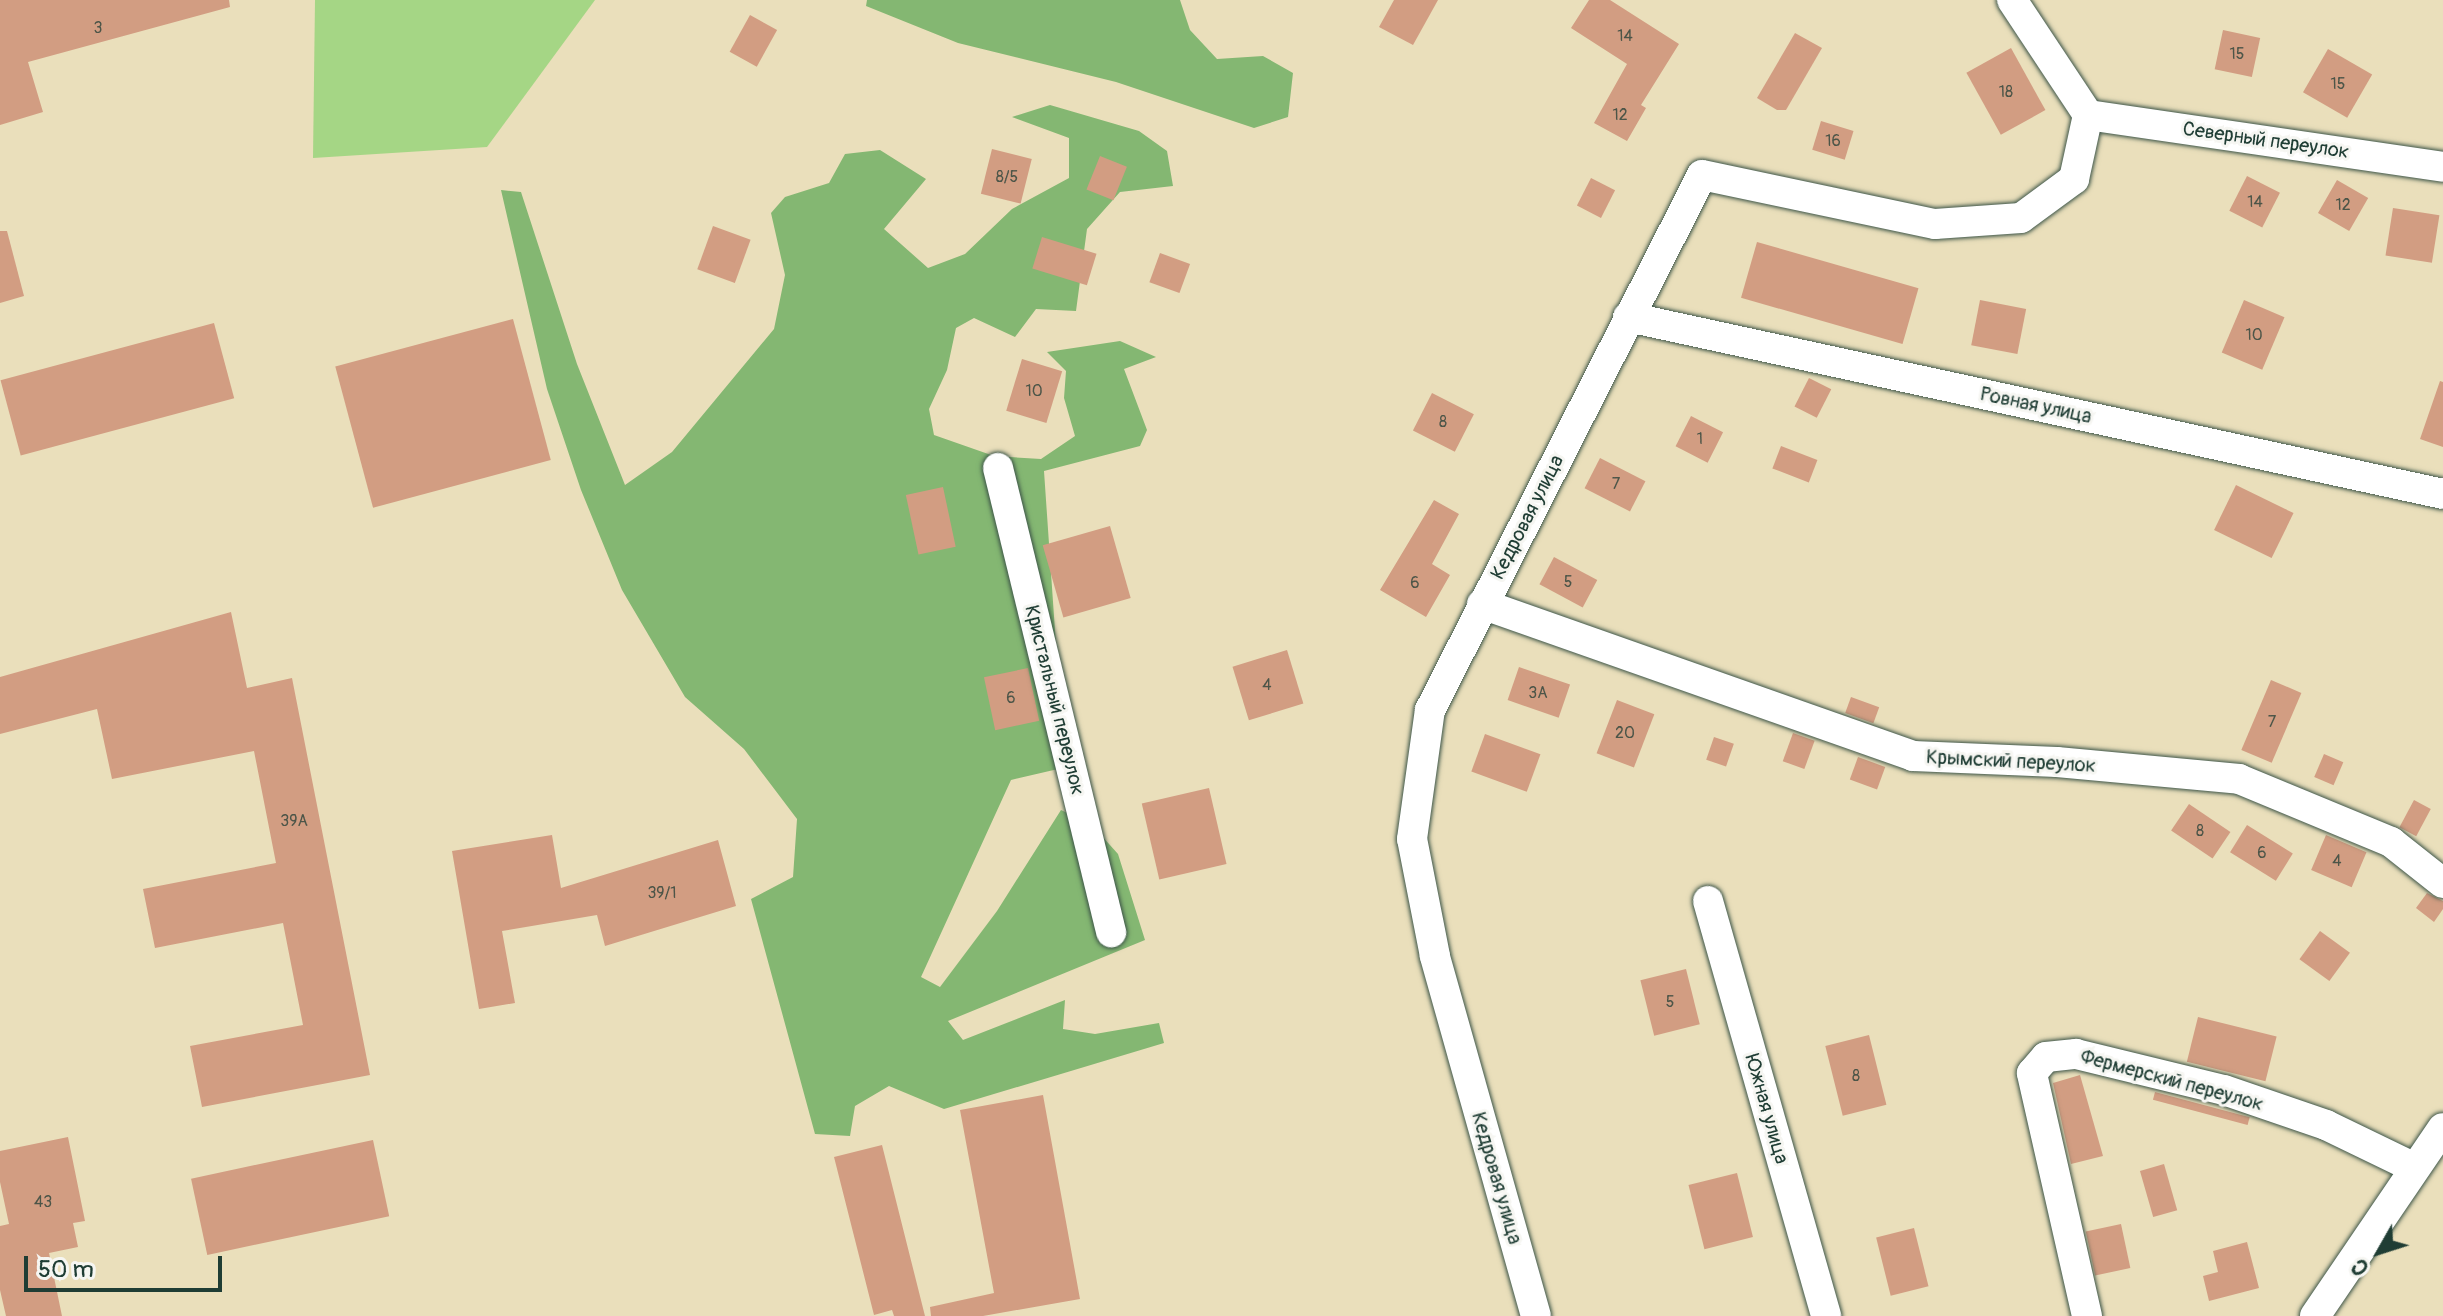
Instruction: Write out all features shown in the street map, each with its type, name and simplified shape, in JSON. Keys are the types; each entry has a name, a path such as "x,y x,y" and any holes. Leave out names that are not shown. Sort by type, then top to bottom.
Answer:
{"street":[{"path":"2012,0 2088,115"},
{"name":"Северный переулок","path":"2088,115 2443,167"},
{"name":"Кедровая улица","path":"1536,1316 1435,956 1412,839 1430,710 1702,175 1935,224 2021,218 2074,179 2088,115"},
{"name":"Ровная улица","path":"1628,317 2443,494"},
{"name":"Кристальный переулок","path":"998,468 1111,932"},
{"name":"Крымский переулок","path":"1482,604 1913,756 2057,762 2239,779 2391,842 2443,883"},
{"name":"Южная улица","path":"1708,901 1826,1316"},
{"name":"Фермерский переулок","path":"2087,1316 2032,1073 2046,1057 2076,1054 2224,1090 2326,1125 2413,1167"},
{"path":"2315,1316 2413,1167 2443,1128"}],"green space":[{"path":"315,0 595,0 487,147 313,158"},
{"path":"867,0 1180,0 1190,30 1217,59 1263,56 1293,73 1288,117 1254,128 1116,82 958,43 866,6"},
{"path":"1050,105 1139,131 1167,151 1173,186 1120,192 1087,229 1076,311 1036,309 1015,337 974,318 956,328 947,370 929,409 934,435 994,456 1041,459 1075,436 1064,398 1066,371 1047,352 1120,341 1156,357 1124,369 1147,430 1140,446 1044,471 1059,689 1071,766 1011,780 921,977 940,987 997,911 1061,810 1092,825 1118,854 1145,940 948,1021 963,1040 1065,1000 1063,1029 1095,1034 1159,1023 1164,1043 944,1109 889,1086 855,1106 850,1136 815,1134 751,899 793,877 797,819 744,749 685,697 622,590 581,490 547,389 501,190 521,192 577,364 625,485 672,452 774,329 785,275 771,213 785,197 829,183 845,154 880,150 926,179 884,229 928,268 965,254 1012,209 1069,178 1069,138 1012,117"}],"building":[{"path":"0,0 229,0 230,7 28,62 43,112 0,125"},
{"path":"1394,0 1438,0 1413,45 1379,27"},
{"path":"1589,0 1610,0 1679,44 1641,105 1646,108 1627,141 1594,123 1627,64 1571,28"},
{"path":"750,15 777,30 757,67 730,52"},
{"path":"2223,30 2260,38 2252,77 2215,69"},
{"path":"1795,33 1822,48 1786,110 1777,110 1757,98"},
{"path":"2011,48 2045,110 2001,135 1966,73"},
{"path":"2328,49 2372,74 2347,118 2303,92"},
{"path":"1821,121 1854,131 1845,160 1812,150"},
{"path":"992,149 1032,159 1021,204 981,194"},
{"path":"1100,156 1127,167 1113,200 1087,189"},
{"path":"2247,176 2280,193 2262,228 2229,211"},
{"path":"1591,178 1615,190 1601,218 1577,206"},
{"path":"2337,180 2368,198 2349,231 2318,213"},
{"path":"2393,208 2439,215 2432,263 2385,255"},
{"path":"713,226 751,240 735,283 697,269"},
{"path":"0,231 7,231 24,296 0,303"},
{"path":"1042,237 1097,254 1087,285 1032,269"},
{"path":"1757,242 1918,288 1903,344 1741,298"},
{"path":"1160,253 1190,264 1179,293 1149,282"},
{"path":"1980,300 2026,309 2017,354 1971,345"},
{"path":"2244,300 2285,317 2262,370 2222,352"},
{"path":"513,319 551,460 373,508 335,367"},
{"path":"214,323 234,398 21,456 1,380"},
{"path":"1022,359 1062,371 1046,423 1006,411"},
{"path":"1809,378 1831,389 1817,418 1794,407"},
{"path":"2440,381 2443,382 2443,447 2420,439"},
{"path":"1432,393 1474,414 1455,452 1413,430"},
{"path":"1691,416 1723,432 1708,463 1676,446"},
{"path":"1781,446 1817,460 1809,482 1772,468"},
{"path":"1600,458 1645,481 1630,511 1585,488"},
{"path":"2236,485 2294,513 2272,558 2214,530"},
{"path":"943,487 956,547 919,555 906,495"},
{"path":"1434,500 1459,514 1432,564 1450,575 1426,617 1380,590"},
{"path":"1110,526 1131,598 1063,617 1043,545"},
{"path":"1554,557 1597,580 1583,607 1539,584"},
{"path":"231,612 247,688 292,678 370,1075 202,1107 190,1046 303,1025 283,923 155,948 143,889 276,863 254,751 112,779 97,709 0,734 0,677"},
{"path":"1287,650 1303,704 1249,720 1232,667"},
{"path":"1519,667 1570,685 1559,718 1508,700"},
{"path":"1028,668 1039,721 995,730 984,677"},
{"path":"2271,680 2301,693 2272,763 2241,750"},
{"path":"1851,697 1879,707 1873,723 1845,713"},
{"path":"1617,700 1654,714 1634,768 1597,753"},
{"path":"1793,733 1815,741 1804,769 1783,761"},
{"path":"1485,734 1540,754 1527,792 1471,772"},
{"path":"1714,737 1734,744 1726,767 1706,760"},
{"path":"2324,754 2343,762 2334,785 2314,777"},
{"path":"1858,757 1885,767 1877,789 1850,780"},
{"path":"1209,788 1227,864 1159,880 1142,804"},
{"path":"2414,800 2431,809 2416,836 2399,827"},
{"path":"2189,804 2230,832 2213,858 2171,831"},
{"path":"2247,825 2293,854 2276,881 2230,852"},
{"path":"552,835 561,888 718,840 736,906 605,946 597,915 502,931 515,1003 479,1009 452,851"},
{"path":"2326,835 2367,852 2352,887 2311,870"},
{"path":"2427,893 2443,901 2443,909 2434,922 2416,908"},
{"path":"2320,931 2350,953 2329,981 2299,959"},
{"path":"1686,969 1700,1024 1654,1036 1640,980"},
{"path":"2198,1017 2277,1037 2265,1081 2187,1062"},
{"path":"1869,1035 1886,1105 1843,1116 1825,1046"},
{"path":"2080,1075 2103,1156 2071,1164 2053,1083"},
{"path":"2155,1092 2250,1117 2248,1125 2153,1100"},
{"path":"1043,1095 1080,1299 983,1316 931,1316 930,1307 994,1293 960,1110"},
{"path":"68,1137 85,1221 73,1223 78,1247 49,1253 62,1316 6,1316 0,1290 0,1226 9,1224 0,1182 0,1151"},
{"path":"373,1140 389,1216 207,1255 191,1179"},
{"path":"882,1145 925,1316 894,1316 892,1310 874,1315 834,1157"},
{"path":"2164,1164 2177,1210 2153,1217 2140,1171"},
{"path":"1737,1173 1753,1237 1704,1249 1688,1185"},
{"path":"2121,1224 2130,1268 2095,1276 2086,1231"},
{"path":"1914,1228 1929,1286 1891,1296 1876,1237"},
{"path":"2247,1242 2259,1288 2209,1301 2203,1276 2218,1272 2213,1251"}]}
